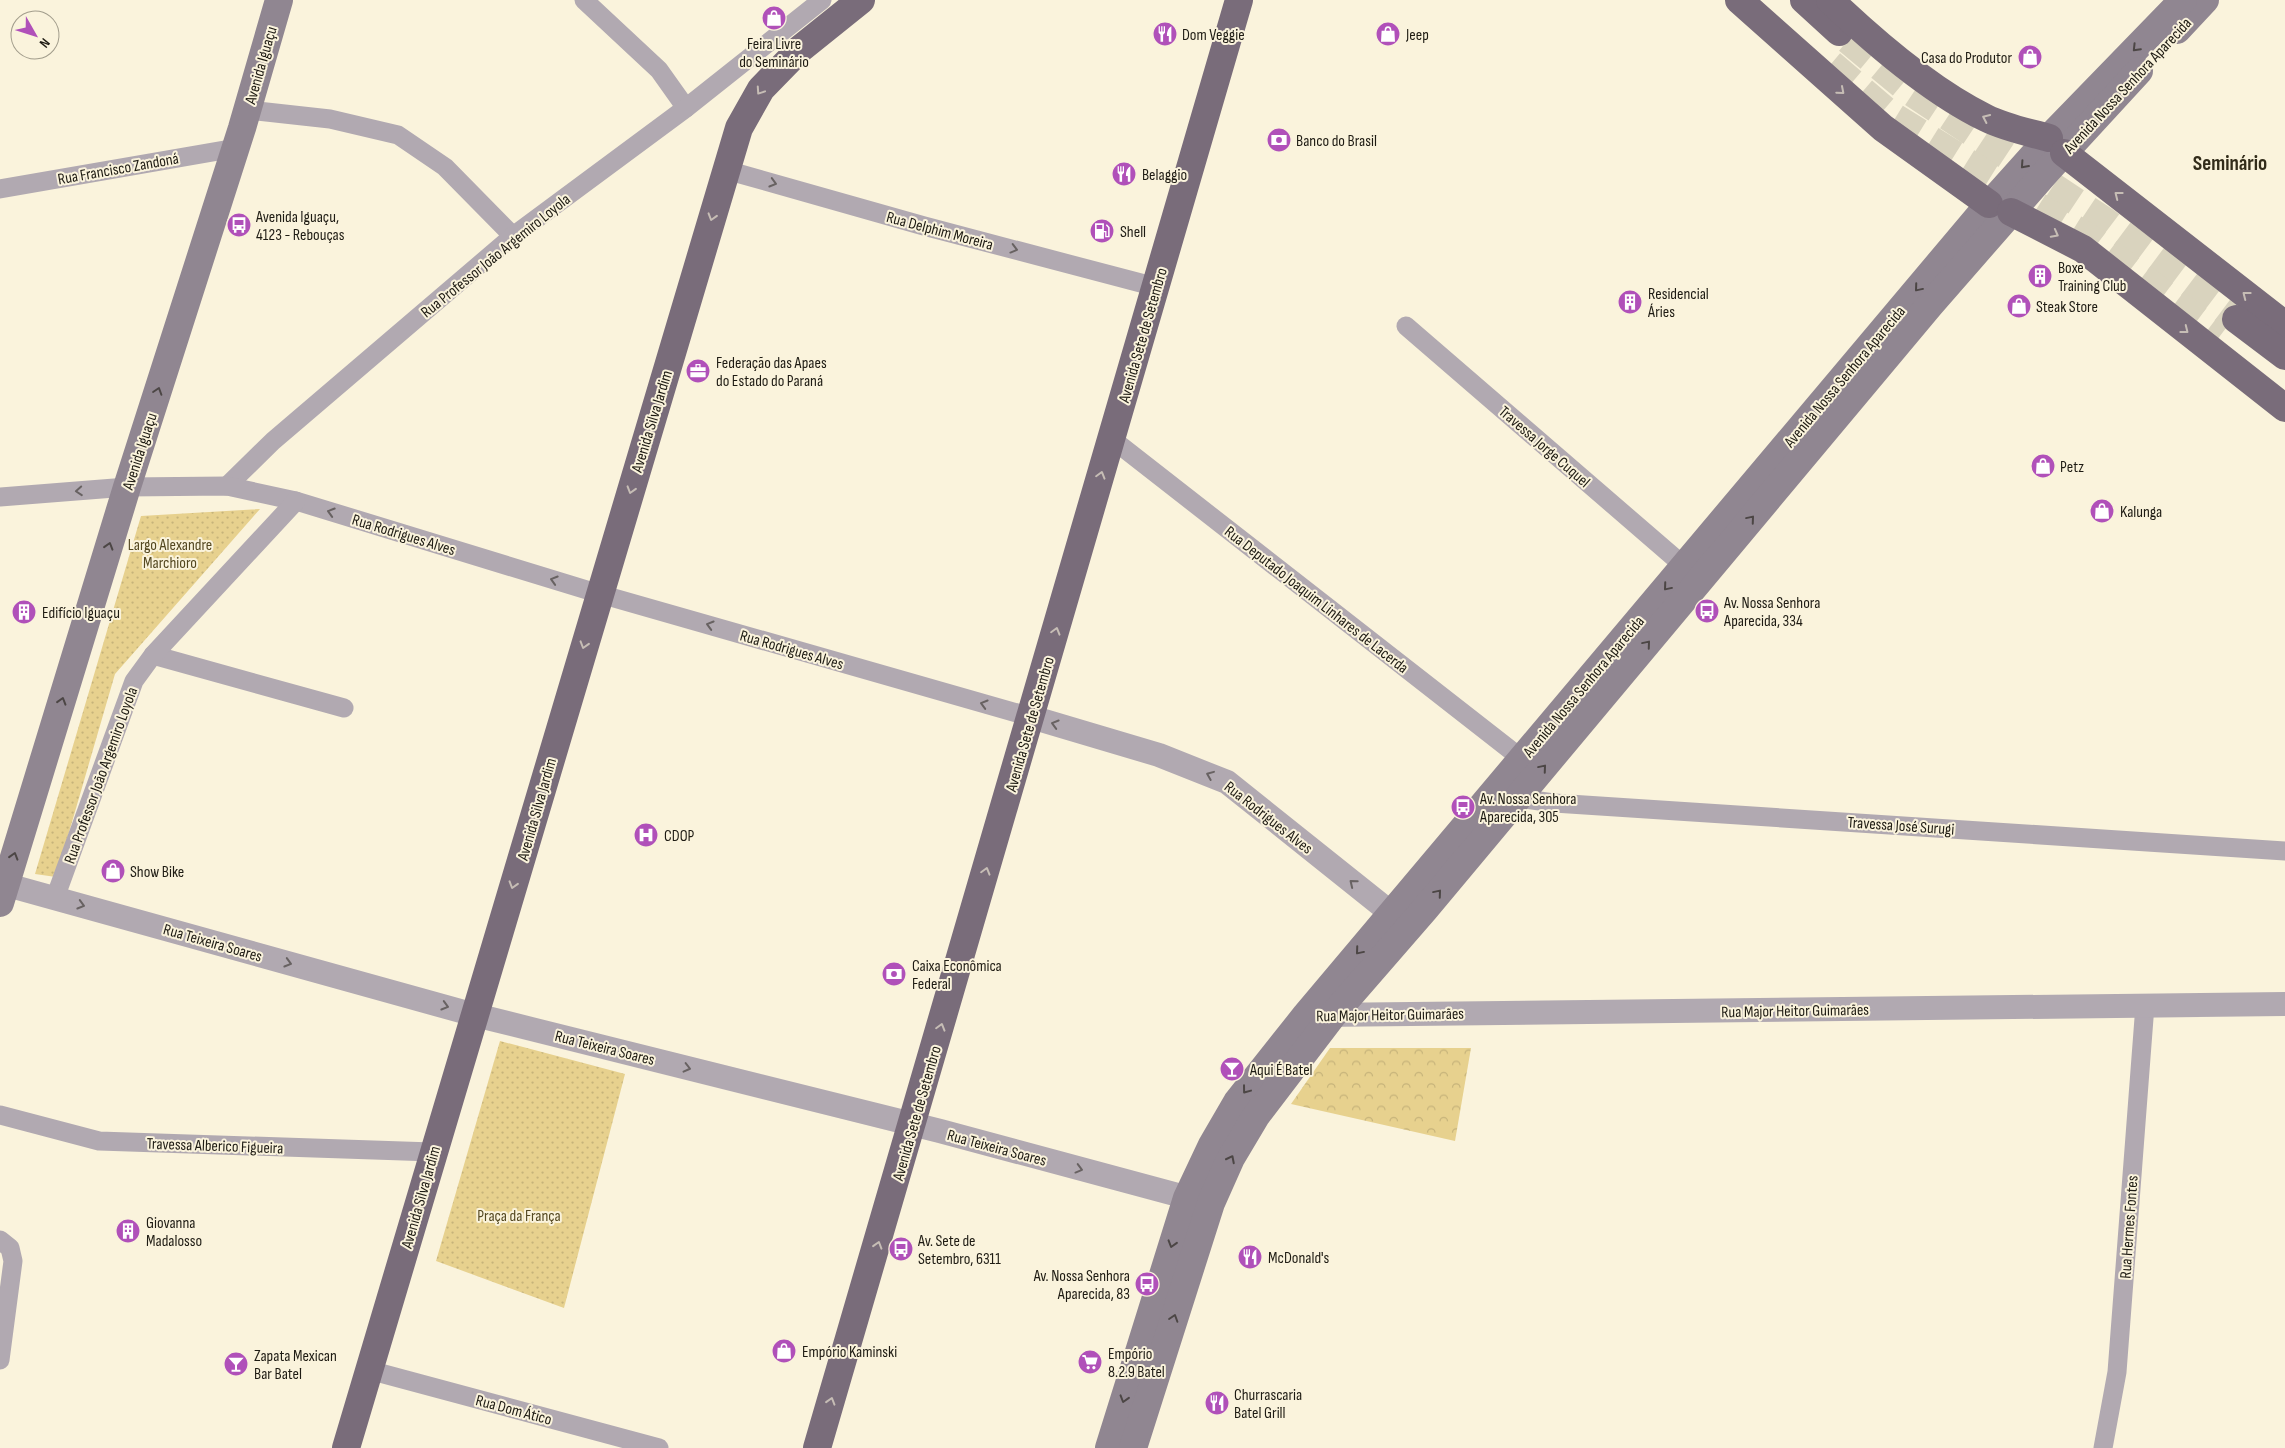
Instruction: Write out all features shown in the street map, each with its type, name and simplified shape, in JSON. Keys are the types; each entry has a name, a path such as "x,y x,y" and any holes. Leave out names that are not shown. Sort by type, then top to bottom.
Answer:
{"main road":[{"name":"Avenida Iguaçu","path":"2,890 127,487 248,110 279,0"},
{"path":"800,49 830,0"},
{"path":"726,170 740,128 761,89 800,49 861,0"},
{"name":"Avenida Sete de Setembro","path":"817,1448 913,1125 1239,0"},
{"path":"1739,0 1883,128 2000,208 2084,249 2285,408"},
{"path":"1763,0 1831,64"},
{"path":"1804,0 1848,40"},
{"path":"1830,0 1860,28 1913,70 1973,111 2056,146 2285,325"},
{"name":"Avenida Nossa Senhora Aparecida","path":"1109,1448 1199,1200 1231,1158 1256,1116 1333,1015 1399,922 1522,760 1684,566 2183,0"},
{"name":"Avenida Nossa Senhora Aparecida","path":"2056,146 2205,0"},
{"name":"Avenida Silva Jardim","path":"346,1448 726,170"},
{"name":"Avenida Nossa Senhora Aparecida","path":"1133,1448 1212,1145 1237,1102 1306,1015 1399,922 1517,798 1924,313 2000,208"},
{"path":"2285,356 2228,328 2285,385"}],"street":[{"path":"584,0 659,70 686,108"},
{"name":"Rua Professor João Argemiro Loyola","path":"227,486 273,441 514,236 686,108 822,0"},
{"path":"248,110 330,119 398,135 445,167 514,236"},
{"name":"Rua Francisco Zandoná","path":"0,189 236,148"},
{"name":"Rua Delphim Moreira","path":"726,170 924,226 1156,287"},
{"name":"Travessa Jorge Cuquel","path":"1406,326 1684,566"},
{"name":"Rua Deputado Joaquim Linhares de Lacerda","path":"1112,439 1522,760"},
{"name":"Rua Rodrigues Alves","path":"0,497 127,487 227,486 296,502 600,594 1159,755 1226,782 1399,922"},
{"name":"Rua Professor João Argemiro Loyola","path":"55,898 134,681 153,655 296,502"},
{"path":"153,655 344,708"},
{"name":"Travessa José Surugi","path":"1517,798 1554,803 2285,851"},
{"name":"Rua Teixeira Soares","path":"2,890 55,898 475,1015 913,1125 1199,1200"},
{"name":"Rua Major Heitor Guimarães","path":"1306,1015 2285,1004"},
{"name":"Rua Hermes Fontes","path":"2103,1448 2117,1372 2145,1005"},
{"name":"Travessa Alberico Figueira","path":"0,1115 98,1141 434,1152"},
{"path":"0,1240 10,1248 13,1261 0,1360"},
{"name":"Rua Dom Ático","path":"369,1370 659,1448"}],"green space":[{"name":"Largo Alexandre Marchioro","path":"260,509 115,674 56,877 35,874 141,516"},
{"name":"Praça da França","path":"500,1041 625,1074 564,1308 436,1261"},
{"path":"1330,1048 1471,1048 1455,1141 1291,1104"}],"tunnel":[{"path":"1848,40 1908,90 2105,221 2236,319"},
{"path":"1831,64 1891,115 2091,239 2220,336"}],"place":[{"name":"Feira Livre do Seminário","path":"774,18"},
{"name":"Dom Veggie","path":"1165,34"},
{"name":"Jeep","path":"1388,34"},
{"name":"Casa do Produtor","path":"2030,57"},
{"name":"Banco do Brasil","path":"1279,140"},
{"name":"Belaggio","path":"1124,174"},
{"name":"Avenida Iguaçu, 4123 - Rebouças","path":"239,225"},
{"name":"Shell","path":"1102,231"},
{"name":"Boxe Training Club","path":"2040,276"},
{"name":"Residencial Áries","path":"1630,302"},
{"name":"Steak Store","path":"2019,306"},
{"name":"Federação das Apaes do Estado do Paraná","path":"698,371"},
{"name":"Petz","path":"2043,466"},
{"name":"Kalunga","path":"2102,511"},
{"name":"Av. Nossa Senhora Aparecida, 334","path":"1707,611"},
{"name":"Edifício Iguaçu","path":"24,612"},
{"name":"Av. Nossa Senhora Aparecida, 305","path":"1463,807"},
{"name":"CDOP","path":"646,835"},
{"name":"Show Bike","path":"113,871"},
{"name":"Caixa Econômica Federal","path":"894,974"},
{"name":"Aqui É Batel","path":"1232,1069"},
{"name":"Giovanna Madalosso","path":"128,1231"},
{"name":"Av. Sete de Setembro, 6311","path":"901,1249"},
{"name":"McDonald's","path":"1250,1257"},
{"name":"Av. Nossa Senhora Aparecida, 83","path":"1147,1284"},
{"name":"Empório Kaminski","path":"784,1351"},
{"name":"Empório 8.2.9 Batel","path":"1090,1362"},
{"name":"Zapata Mexican Bar Batel","path":"236,1364"},
{"name":"Churrascaria Batel Grill","path":"1217,1403"}],"district":[{"name":"Seminário","path":"2230,163"}]}
